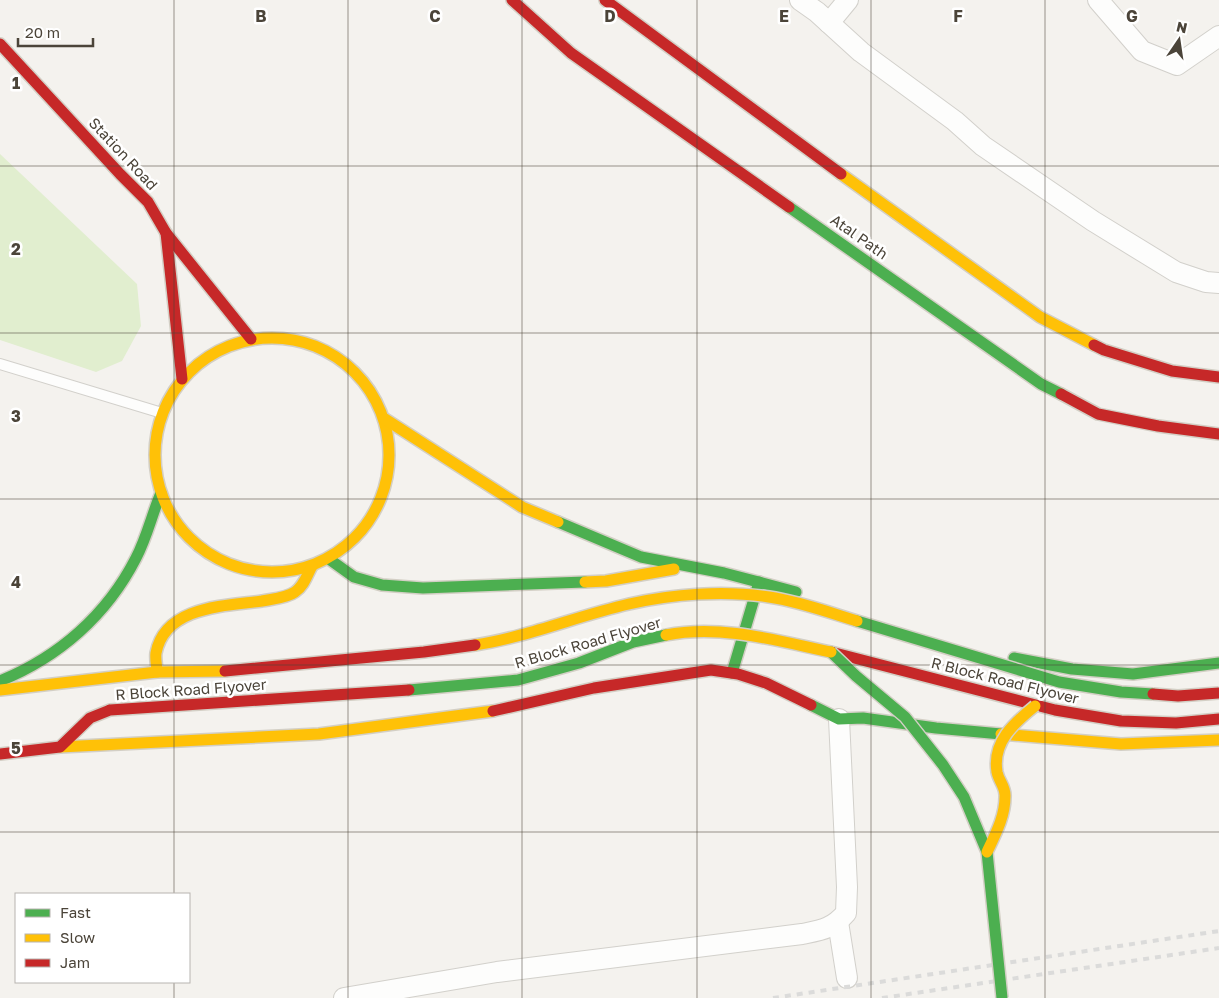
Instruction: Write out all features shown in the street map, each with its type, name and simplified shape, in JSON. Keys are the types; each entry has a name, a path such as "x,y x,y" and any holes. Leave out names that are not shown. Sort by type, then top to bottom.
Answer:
{"main road":[{"name":"Atal Path","path":"512,0 571,53 1041,384 1098,414 1158,426 1219,434"},
{"path":"606,0 819,158 1040,317 1104,350 1172,371 1219,378"},
{"name":"Station Road","path":"0,44 148,202 166,233 251,339"},
{"path":"166,233 182,379"},
{"path":"251,339 307,342 356,371 385,419 391,459 383,499 361,534 329,559 312,566 275,573 239,568 205,551 178,526 161,493 154,453 162,413 182,379 213,353 251,339"},
{"path":"385,419 522,507 641,557 724,573 759,582 825,600 1006,656 1072,669 1133,674 1219,663"},
{"path":"0,681 44,660 76,637 113,596 136,557 161,493"},
{"path":"329,559 354,577 382,584 423,588 606,581 687,566"},
{"path":"157,672 156,653 161,640 170,626 188,614 215,607 278,598 294,592 304,583 312,566"},
{"path":"732,673 759,582"},
{"name":"R Block Road Flyover","path":"0,690 157,672 225,672 424,652 470,645 526,633 630,604 683,596 723,594 769,597 815,608 1059,682 1121,692 1178,696 1219,693"},
{"name":"R Block Road Flyover","path":"60,747 90,718 110,710 518,680 579,663 633,642 677,633 721,632 769,639 831,652 1035,706 1121,721 1176,723 1219,719"},
{"path":"831,652 856,676 905,717 964,797 987,852 1002,998"},
{"path":"0,754 60,747 319,734 488,712 594,688 711,670 732,673 766,683 840,719 862,718 936,728 1121,744 1219,740"},
{"path":"987,852 998,830 1003,812 1005,789 997,774 997,757 1001,739 1014,722 1035,706"}],"street":[{"path":"800,0 861,52 955,121 983,146 1093,221 1176,272 1206,282 1219,283"},
{"path":"828,22 848,0"},
{"path":"1098,0 1142,51 1177,65 1219,36"},
{"path":"344,998 497,972 826,930 838,922 846,913 847,887 840,719"},
{"path":"838,922 847,978"}],"lane":[{"path":"0,364 162,413"}],"green space":[{"path":"0,154 137,284 141,326 122,361 96,372 0,340"}],"railway":[{"path":"773,998 1219,931"},
{"path":"882,998 1219,948"}],"traffic: fast":[{"path":"789,207 1041,384 1061,394"},
{"path":"0,681 42,660 61,647 96,616 111,598 136,558 161,493"},
{"path":"558,522 641,557 724,573 796,592"},
{"path":"329,559 354,577 382,585 423,588 585,582"},
{"path":"732,673 759,582"},
{"path":"857,621 1059,682 1121,692 1153,694"},
{"path":"409,690 518,680 579,663 633,642 666,635"},
{"path":"831,652 856,676 905,717 943,765 964,797 987,852 1002,998"},
{"path":"1014,658 1072,669 1133,674 1219,663"},
{"path":"811,705 839,719 863,718 936,728 1001,734"}],"traffic: slow":[{"path":"841,174 1040,317 1094,345"},
{"path":"272,338 295,340 317,347 337,358 355,372 369,390 380,410 387,432 389,455 387,478 380,500 369,520 355,538 337,552 317,563 295,570 272,572 249,570 227,563 207,552 189,538 175,520 164,500 157,478 155,455 157,432 164,410 175,390 189,372 207,358 227,347 249,340 272,338"},
{"path":"385,419 522,507 558,522"},
{"path":"157,672 156,653 162,637 171,626 184,617 215,607 288,596 301,587 312,566"},
{"path":"585,582 606,581 674,569"},
{"path":"475,645 533,632 629,604 699,594 752,595 780,599 857,621"},
{"path":"666,635 708,631 749,635 831,652"},
{"path":"0,690 157,672 225,671"},
{"path":"987,852 999,826 1005,804 1005,793 997,772 996,761 998,751 1001,742 1012,726 1035,706"},
{"path":"60,747 319,734 493,711"},
{"path":"1001,734 1121,744 1219,740"}],"traffic: jam":[{"path":"512,0 571,53 789,207"},
{"path":"605,0 841,174"},
{"path":"0,44 148,202 166,233 251,339"},
{"path":"166,233 182,379"},
{"path":"1094,345 1104,350 1172,371 1219,377"},
{"path":"1061,394 1098,414 1158,426 1219,434"},
{"path":"225,671 424,652 475,645"},
{"path":"831,652 1055,710 1121,721 1176,723 1219,719"},
{"path":"493,711 594,688 711,670 738,674 766,683 811,705"},
{"path":"110,710 409,690"},
{"path":"1153,694 1178,696 1219,693"},
{"path":"0,754 60,747 90,718 110,710"}]}
